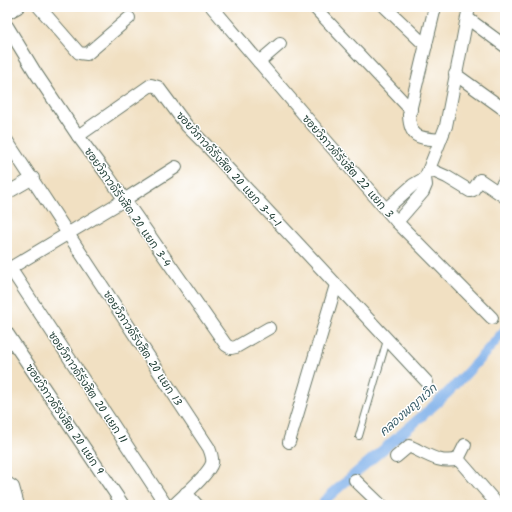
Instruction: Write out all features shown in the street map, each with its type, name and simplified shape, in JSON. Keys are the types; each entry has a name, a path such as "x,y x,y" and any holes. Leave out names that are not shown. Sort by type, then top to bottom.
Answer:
{"street":[{"path":"7,13 18,7"},
{"name":"ซอยวิภาวดีรังสิต 22 แยก 3","path":"212,7 397,222 492,318"},
{"path":"318,7 316,9 411,110"},
{"path":"385,7 426,46"},
{"path":"44,9 79,53 87,54 128,18"},
{"path":"433,9 411,110 410,125 412,131 419,138 440,140"},
{"path":"468,12 505,46"},
{"path":"397,222 426,185 427,173 446,126 468,12"},
{"name":"ซอยวิภาวดีรังสิต 20 แยก 3-4","path":"7,26 35,72 78,136 226,345 231,348 236,347 269,328"},
{"path":"259,62 280,44"},
{"path":"455,74 505,110"},
{"name":"ซอยวิภาวดีรังสิต 20 แยก 3-4-1","path":"78,136 151,84 158,87 187,126 427,382"},
{"name":"ซอยวิภาวดีรังสิต 20 แยก 13","path":"7,140 209,448 212,454 212,464 207,472 186,493"},
{"path":"8,269 124,200 176,167"},
{"path":"386,209 427,173"},
{"path":"427,173 447,177 470,190 473,190 480,180 502,194 505,180"},
{"path":"7,193 33,178"},
{"name":"ซอยวิภาวดีรังสิต 20 แยก 11","path":"8,269 166,505"},
{"path":"289,442 336,285"},
{"name":"ซอยวิภาวดีรังสิต 20 แยก 9","path":"7,333 123,505"},
{"path":"396,457 409,446 436,459 452,461 458,459 465,445"},
{"path":"458,459 498,505"},
{"path":"355,480 381,505"},
{"path":"7,483 13,487 18,505"},
{"path":"174,505 186,493 197,505"}],"lane":[{"path":"359,436 387,340"}],"waterway":[{"name":"คลองพญาเวิก","path":"323,505 324,501 338,488 412,425 449,391 474,366 505,330"}]}
